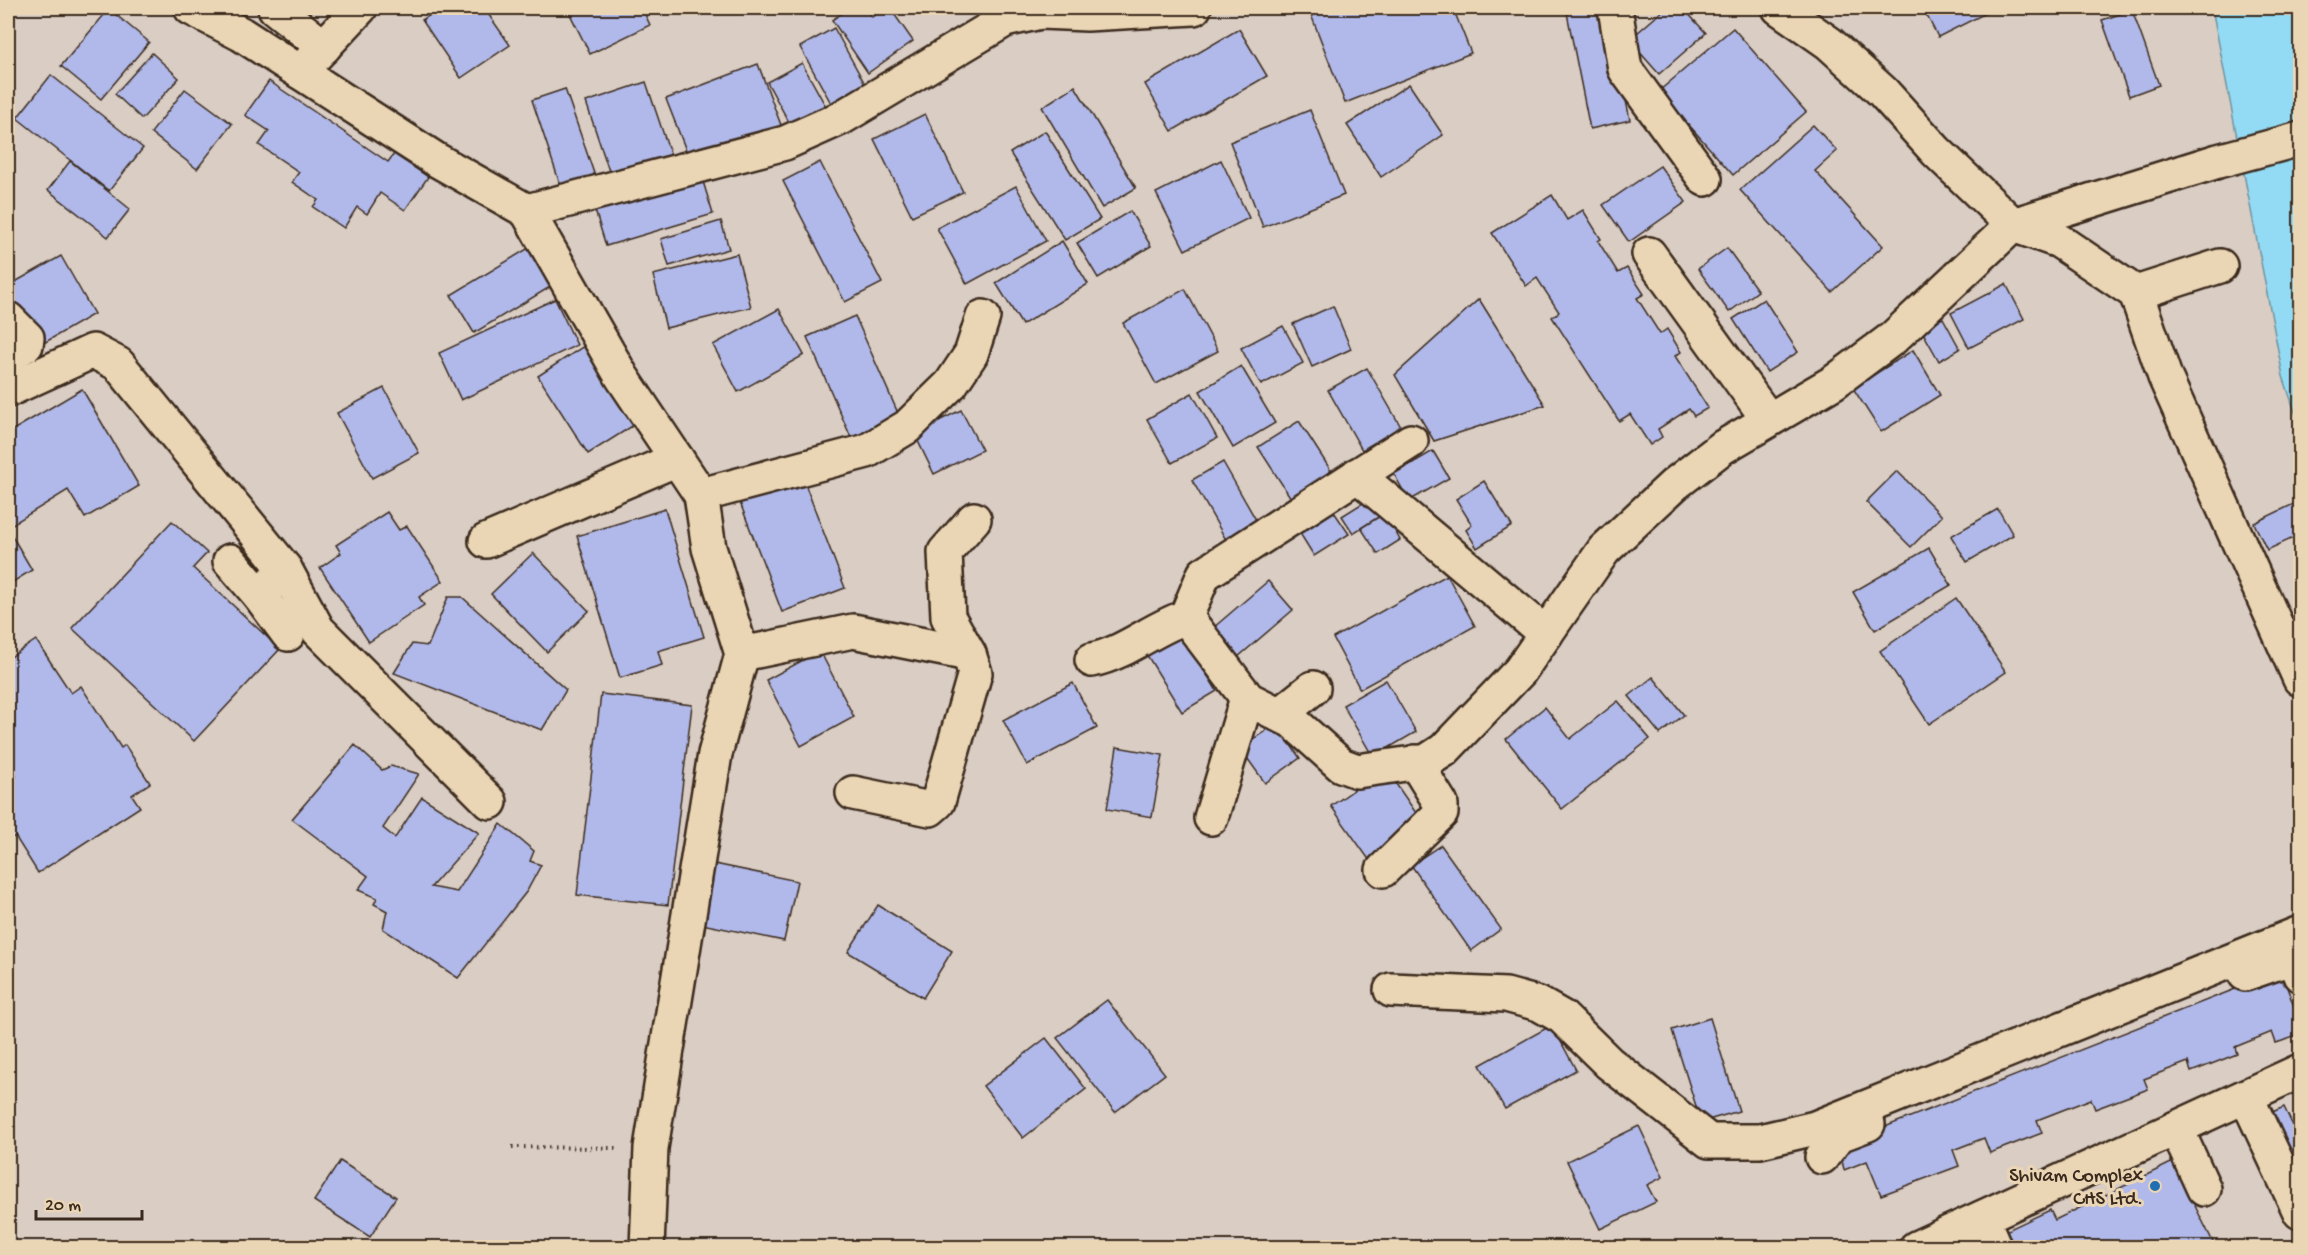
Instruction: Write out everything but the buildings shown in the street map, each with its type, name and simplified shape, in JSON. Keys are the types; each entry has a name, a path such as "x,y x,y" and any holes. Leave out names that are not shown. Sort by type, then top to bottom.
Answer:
{"street":[{"path":"191,8 241,34 435,159 527,211 622,377 701,495 710,548 742,654 715,754 651,1148 647,1248"},
{"path":"241,34 265,8"},
{"path":"274,8 324,47"},
{"path":"300,72 360,8"},
{"path":"527,211 785,143 841,118 1005,20 1041,12 1087,14 1194,8"},
{"path":"1615,8 1625,69 1705,180"},
{"path":"1779,8 1829,43 1883,92 1936,151 2013,225 2059,241 2136,293 2165,377 2301,678"},
{"path":"1186,617 1247,698 1292,721 1341,765 1357,771 1426,761 1444,750 1520,671 1604,550 1675,484 1723,447 1834,382 1893,338 2013,225 2218,161 2301,139"},
{"path":"1649,254 1768,419"},
{"path":"2136,293 2220,266"},
{"path":"701,495 867,451 907,427 951,384 971,354 983,317"},
{"path":"8,319 27,338 26,345 8,355"},
{"path":"8,390 93,351 118,364 285,570 318,630 490,802"},
{"path":"1092,660 1107,657 1168,623 1186,617 1204,574 1411,441"},
{"path":"486,541 677,459"},
{"path":"1357,475 1546,634"},
{"path":"853,793 930,809 938,802 975,673 969,654 948,617 945,552 974,519"},
{"path":"230,561 288,634"},
{"path":"260,596 285,570"},
{"path":"742,654 853,631 969,654"},
{"path":"1280,715 1313,688"},
{"path":"1211,818 1247,698"},
{"path":"1383,870 1442,813 1441,804 1415,762"},
{"path":"1391,990 1506,995 1539,1004 1562,1017 1610,1063 1709,1141 1760,1141 1815,1128 2301,933"},
{"path":"1821,1157 1839,1135 2271,964 2285,960 2298,968 2301,975"},
{"path":"1916,1248 1988,1233 2176,1128 2301,1071"},
{"path":"2246,1096 2301,1212"},
{"path":"2176,1128 2204,1189"}],"path":[{"path":"513,1147 651,1148"}],"water":[{"path":"2212,8 2300,8 2300,427 2283,376"}],"place":[{"name":"Shivam Complex CHS Ltd.","path":"2155,1186"}]}
